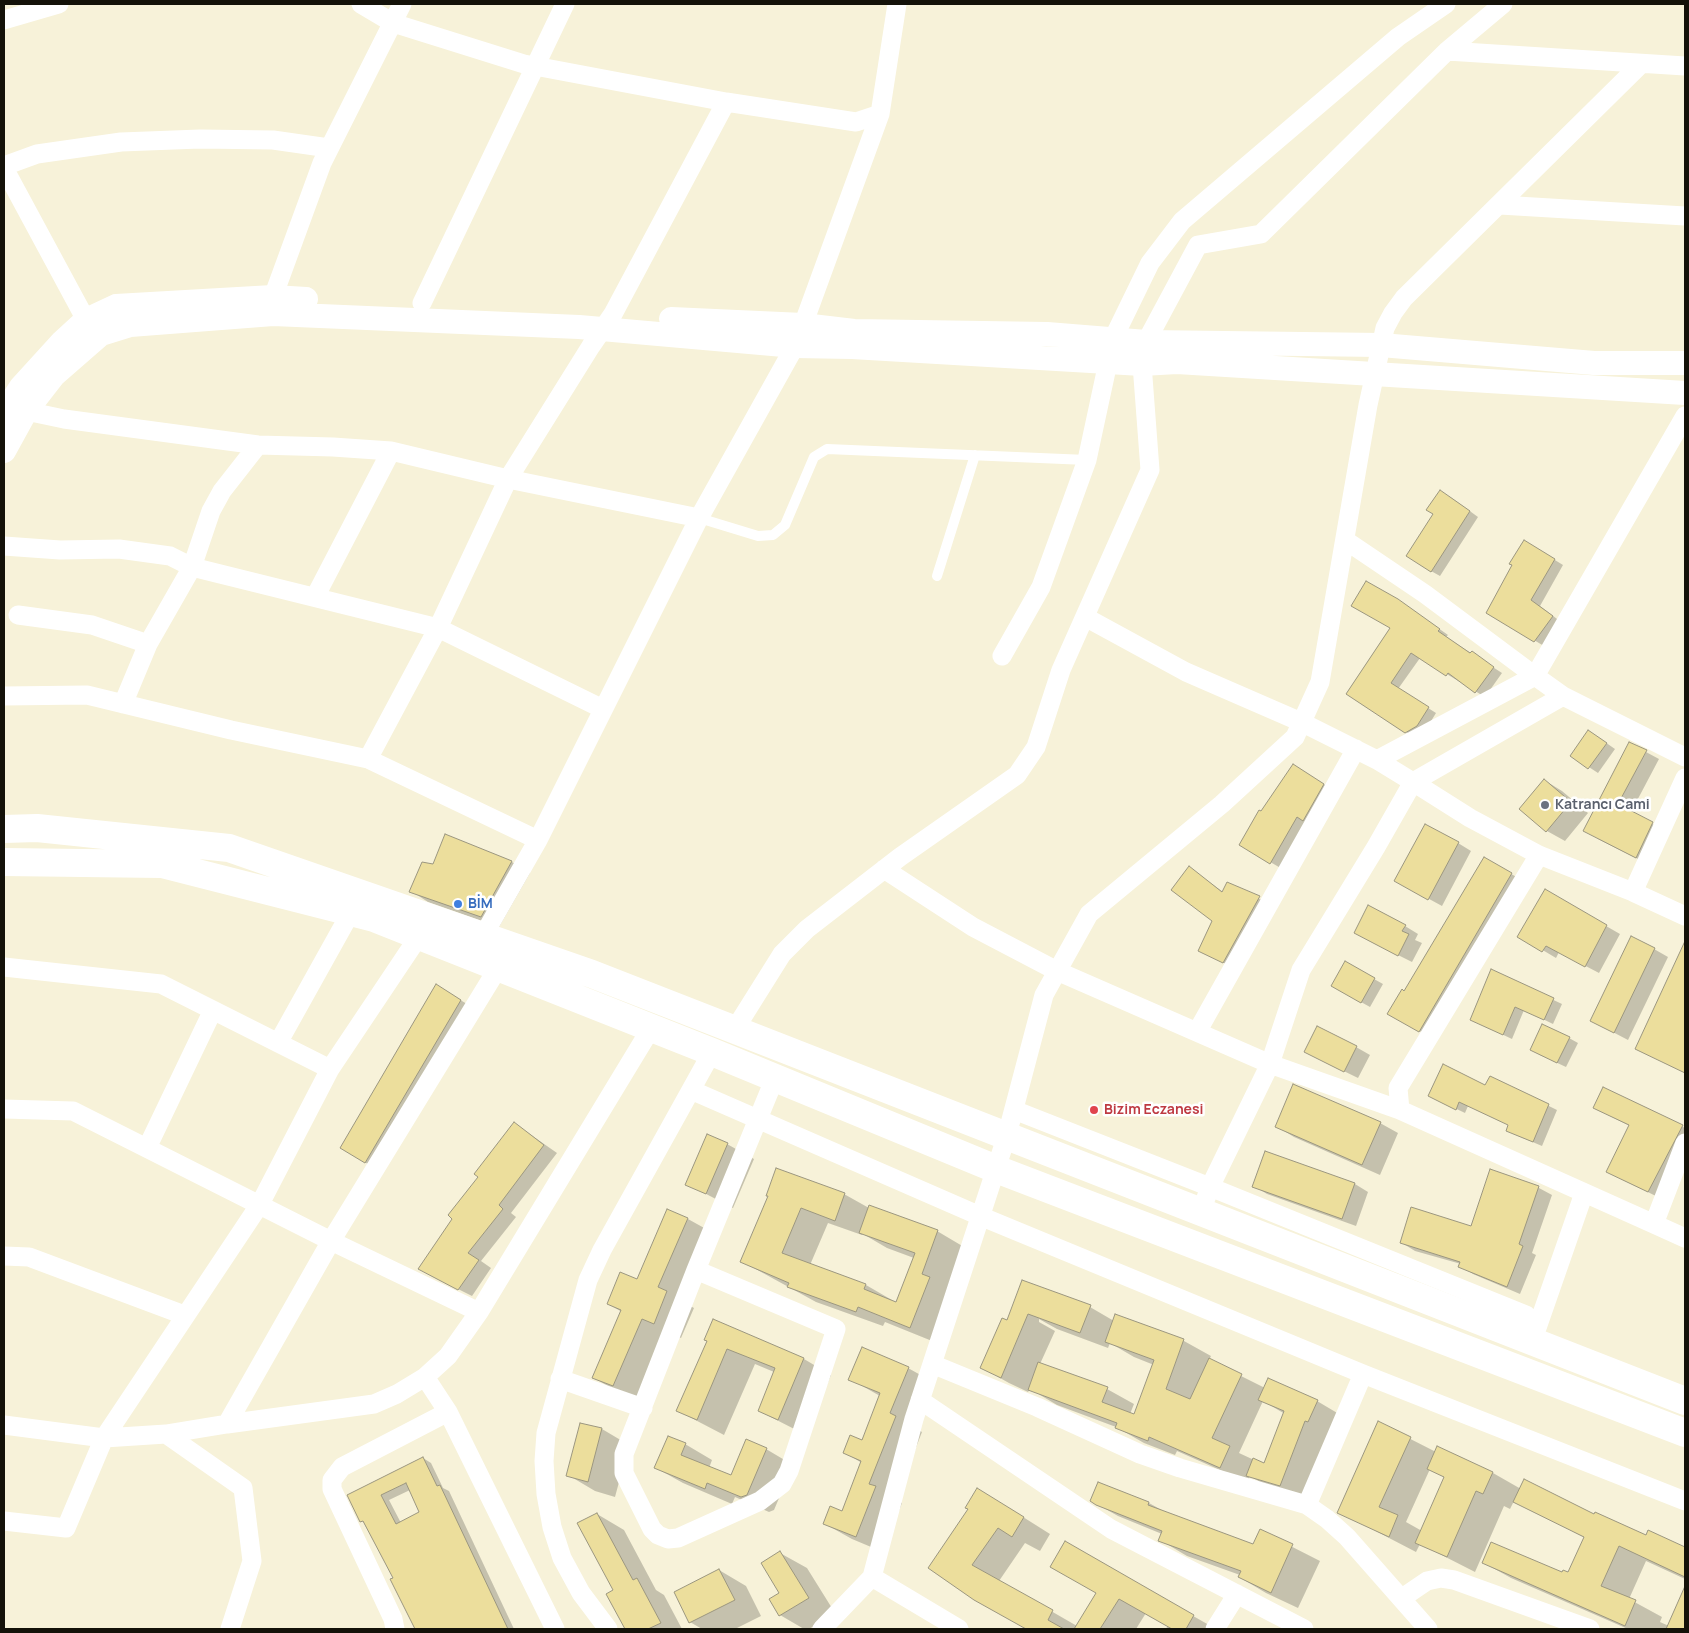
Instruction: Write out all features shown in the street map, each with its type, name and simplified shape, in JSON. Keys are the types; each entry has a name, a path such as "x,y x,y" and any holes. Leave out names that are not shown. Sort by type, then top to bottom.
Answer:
{"main road":[{"path":"4,829 37,828 229,848 592,974 734,1029 1011,1122 1206,1199 1685,1401"},
{"path":"4,862 162,864 374,918 650,1030 712,1052 774,1080 996,1169 1685,1433"}],"street":[{"path":"4,20 59,4"},
{"path":"361,4 393,24 535,66 726,102 856,122 880,114"},
{"path":"273,297 329,148 402,4"},
{"path":"422,303 565,4"},
{"path":"483,936 538,840 699,518 799,336 880,114 897,4"},
{"path":"1002,656 1041,587 1087,460 1110,362 1113,339 1150,263 1182,222 1398,37 1446,4"},
{"path":"734,1029 782,954 807,929 884,869 1017,775 1036,747 1061,670 1150,470 1144,353 1198,245 1261,234 1447,52 1504,4"},
{"path":"1447,52 1685,66"},
{"path":"822,1629 872,1578 920,1400 1011,1122 1044,995 1089,914 1222,804 1295,737 1320,682 1368,405 1376,376 1385,328 1404,298 1500,205 1640,64"},
{"path":"368,759 438,628 508,478 608,321 726,102"},
{"path":"94,327 4,167 37,154 122,142 200,139 273,140 329,148"},
{"path":"1500,205 1685,216"},
{"path":"4,451 11,407 62,342 94,327 116,306 273,297 422,303 608,321"},
{"path":"94,327 273,314 697,321 799,336 852,347 1110,362 1144,353 1381,345 1594,362 1685,363"},
{"path":"799,336 854,331 1047,334 1113,339 1144,353 1177,362 1376,376 1685,393"},
{"path":"11,407 64,418 258,446 333,447 391,451 508,478 699,518"},
{"path":"1377,760 1535,676 1685,416"},
{"path":"123,704 148,644 192,567 211,511 222,491 258,446"},
{"path":"315,598 391,451"},
{"path":"1345,540 1425,594 1563,696 1683,751"},
{"path":"4,546 60,550 119,549 170,556 192,567 438,628 603,709"},
{"path":"18,615 92,625 148,644"},
{"path":"1085,617 1186,672 1302,722 1356,749 1470,818 1540,855 1633,892 1685,916"},
{"path":"4,696 87,695 230,730 368,759 538,840"},
{"path":"1563,696 1413,782 1301,970 1270,1064 1206,1199 1526,1315 1537,1328 1584,1193"},
{"path":"1198,1032 1356,749"},
{"path":"1633,892 1685,778"},
{"path":"1400,1110 1398,1088 1540,855"},
{"path":"884,869 973,927 1058,971 1270,1064 1400,1110 1685,1238"},
{"path":"278,1043 351,912"},
{"path":"4,1521 66,1528 104,1438 184,1315 260,1204 330,1069 419,936"},
{"path":"4,967 162,984 330,1069"},
{"path":"228,1424 331,1241 498,968"},
{"path":"147,1148 213,1010"},
{"path":"4,1425 104,1438 166,1434 374,1404 397,1394 425,1377 448,1356 479,1312 650,1030"},
{"path":"608,1629 580,1593 562,1558 552,1527 546,1494 544,1461 546,1433 588,1280 712,1052"},
{"path":"696,1270 836,1329 789,1471 782,1484 760,1501 678,1538 668,1539 652,1530 628,1481 622,1463 626,1446 643,1408 696,1270 774,1080"},
{"path":"691,1090 757,1121 980,1216 1363,1374 1685,1501"},
{"path":"4,1109 73,1111 331,1241 479,1312"},
{"path":"1654,1224 1685,1142"},
{"path":"4,1256 29,1257 184,1315"},
{"path":"932,1364 1037,1407 1140,1454 1180,1468 1307,1505 1347,1537 1428,1629"},
{"path":"1307,1505 1363,1374"},
{"path":"425,1377 448,1412 555,1629"},
{"path":"560,1379 643,1408"},
{"path":"920,1400 1111,1529 1304,1629"},
{"path":"395,1629 393,1619 332,1489 332,1480 342,1467 448,1412"},
{"path":"166,1434 242,1488 252,1561 230,1629"},
{"path":"872,1578 960,1629"},
{"path":"1402,1598 1427,1581 1441,1578 1454,1580 1590,1629"},
{"path":"1215,1629 1237,1594"}],"lane":[{"path":"699,518 758,536 773,535 785,525 814,457 828,448 1087,460"},
{"path":"937,576 975,455"}],"building":[{"path":"1440,490 1470,511 1431,572 1406,556 1433,514 1426,510"},
{"path":"1524,540 1555,559 1531,600 1553,616 1534,642 1486,613 1512,565 1509,564"},
{"path":"1366,581 1398,599 1440,629 1438,631 1470,653 1472,651 1494,667 1475,693 1448,673 1446,676 1411,653 1391,683 1429,707 1417,726 1405,733 1346,694 1390,628 1351,606"},
{"path":"1588,730 1607,743 1588,769 1570,756"},
{"path":"1629,742 1647,750 1618,804 1653,822 1636,858 1583,831"},
{"path":"1293,764 1324,784 1303,821 1297,817 1270,864 1239,845 1259,810 1261,811"},
{"name":"Katrancı Cami","path":"1544,779 1571,802 1546,832 1519,809"},
{"path":"1425,824 1459,842 1428,900 1394,881"},
{"path":"445,834 512,861 481,917 409,892 422,862 433,864"},
{"path":"1484,857 1512,873 1419,1032 1387,1014 1402,989 1404,991"},
{"path":"1189,866 1222,892 1227,882 1260,896 1223,963 1198,951 1212,921 1171,890"},
{"path":"1545,889 1607,925 1585,967 1546,946 1542,952 1517,937"},
{"path":"1368,905 1406,925 1402,931 1409,934 1398,956 1354,933"},
{"path":"1631,936 1655,948 1614,1033 1590,1021"},
{"path":"1685,941 1685,1073 1635,1049"},
{"path":"1345,961 1375,978 1361,1003 1331,986"},
{"path":"1491,969 1554,998 1544,1020 1515,1007 1503,1035 1470,1020"},
{"path":"436,984 461,1000 365,1163 340,1148"},
{"path":"1542,1024 1570,1037 1557,1063 1530,1050"},
{"path":"1317,1026 1357,1046 1344,1072 1304,1052"},
{"path":"1443,1064 1485,1085 1490,1076 1549,1104 1533,1142 1506,1131 1508,1125 1459,1102 1456,1110 1428,1096"},
{"path":"1293,1084 1381,1122 1362,1165 1275,1127"},
{"path":"1603,1087 1683,1125 1648,1192 1606,1172 1629,1125 1593,1108"},
{"path":"514,1122 544,1145 499,1205 503,1209 468,1253 479,1260 458,1290 418,1269 452,1219 448,1215 478,1177 474,1174"},
{"path":"707,1134 728,1143 706,1194 685,1185"},
{"path":"1265,1151 1355,1183 1342,1219 1252,1187"},
{"path":"776,1168 845,1193 835,1221 801,1208 782,1253 866,1284 864,1289 896,1302 915,1253 859,1233 869,1205 938,1230 922,1274 930,1277 910,1328 858,1307 856,1312 787,1287 789,1283 740,1262 768,1196 766,1196"},
{"path":"1490,1169 1539,1186 1519,1244 1523,1246 1507,1287 1458,1267 1460,1262 1400,1243 1411,1207 1471,1226"},
{"path":"667,1209 688,1218 658,1287 667,1291 654,1324 642,1319 613,1386 592,1378 621,1310 607,1304 620,1272 637,1279"},
{"path":"1022,1280 1091,1305 1080,1333 1028,1314 1001,1378 980,1368 1002,1318 1007,1320"},
{"path":"1115,1314 1184,1339 1166,1389 1190,1399 1209,1358 1242,1374 1212,1438 1230,1446 1220,1468 1149,1437 1148,1441 1115,1428 1117,1423 1028,1390 1038,1362 1108,1387 1102,1402 1134,1414 1154,1360 1105,1342"},
{"path":"713,1319 804,1358 778,1420 758,1411 775,1368 727,1349 697,1420 676,1411 707,1341 704,1340"},
{"path":"862,1347 909,1367 890,1413 896,1416 869,1484 876,1486 856,1537 823,1524 830,1506 842,1511 861,1461 843,1453 850,1435 862,1440 880,1393 848,1380"},
{"path":"1268,1378 1318,1400 1308,1422 1305,1421 1280,1486 1246,1476 1253,1458 1264,1463 1284,1411 1258,1400"},
{"path":"1378,1421 1411,1437 1379,1507 1398,1515 1389,1537 1337,1513"},
{"path":"580,1423 602,1428 588,1482 566,1476"},
{"path":"668,1436 686,1443 681,1455 731,1475 746,1439 767,1448 747,1495 741,1497 707,1483 705,1489 654,1468"},
{"path":"1437,1446 1493,1472 1483,1494 1476,1491 1447,1557 1415,1543 1444,1477 1427,1469"},
{"path":"423,1457 437,1486 440,1485 508,1629 415,1629 390,1579 393,1578 363,1521 360,1522 347,1495","holes":["406,1483 419,1512 396,1524 381,1495"]},
{"path":"1524,1479 1594,1514 1595,1512 1646,1535 1648,1530 1685,1547 1685,1577 1619,1546 1601,1586 1636,1600 1625,1626 1482,1563 1491,1542 1562,1572 1563,1570 1568,1572 1584,1537 1513,1502"},
{"path":"1098,1482 1149,1502 1148,1505 1253,1544 1260,1529 1293,1544 1271,1593 1238,1577 1241,1571 1158,1541 1162,1531 1096,1505 1090,1501"},
{"path":"977,1488 1024,1517 1012,1537 998,1528 972,1565 1053,1610 1048,1620 1064,1629 1026,1629 974,1600 928,1568 968,1509 965,1508"},
{"path":"597,1513 633,1580 637,1578 661,1623 648,1629 625,1629 606,1594 613,1590 577,1523"},
{"path":"1065,1541 1194,1615 1186,1629 1172,1629 1119,1599 1100,1629 1074,1629 1096,1593 1050,1567"},
{"path":"780,1551 809,1598 779,1616 769,1599 779,1593 761,1563"},
{"path":"719,1569 735,1600 689,1623 674,1592"},
{"path":"1685,1586 1685,1629 1666,1629"}],"place":[{"name":"Katrancı Cami","path":"1545,805"},
{"name":"BİM","path":"458,904"},
{"name":"Bizim Eczanesi","path":"1094,1110"}]}
